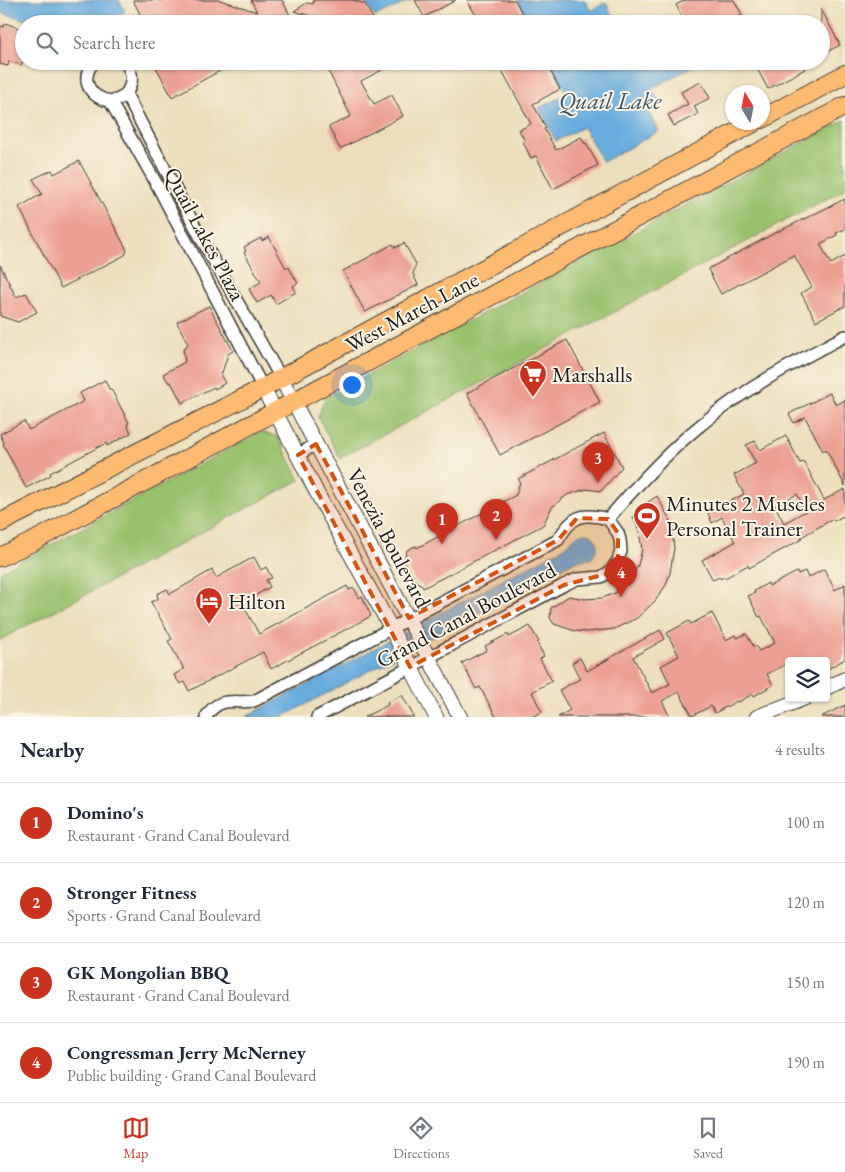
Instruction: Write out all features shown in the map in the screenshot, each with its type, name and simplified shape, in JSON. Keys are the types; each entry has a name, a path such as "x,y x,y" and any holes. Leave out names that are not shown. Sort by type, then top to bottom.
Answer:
{"main road":[{"path":"770,115 845,74"},
{"name":"West March Lane","path":"0,558 845,106"},
{"name":"West March Lane","path":"0,523 263,388 740,130"}],"street":[{"path":"89,70 88,87 98,98 110,101 126,94 132,82 130,70"},
{"name":"Quail Lakes Plaza","path":"126,94 202,240 280,378"},
{"name":"Quail Lakes Plaza","path":"110,101 155,181 263,388"},
{"path":"608,519 666,456 703,423 744,392 782,369 845,336"},
{"name":"Venezia Boulevard","path":"280,378 460,717"},
{"name":"Venezia Boulevard","path":"263,388 317,493 391,628 436,717"},
{"path":"298,455 316,444"},
{"name":"Grand Canal Boulevard","path":"206,717 213,708 227,701 254,701 558,540 565,527 577,518 593,515 608,519 618,533 621,551 618,560 606,574 595,579 577,579 564,585 317,717"},
{"path":"830,686 845,679"},
{"path":"757,717 779,713 798,702"}],"highlighted area":[{"path":"316,444 409,618 558,540 577,518 608,519 618,533 618,560 606,574 564,585 410,667 298,455"}],"green space":[{"path":"845,120 845,189 340,458 318,417 325,398"},
{"path":"261,432 278,437 300,480 0,640 0,572"}],"water":[{"path":"0,0 119,0 125,11 118,15 15,15 15,17 0,12"},
{"path":"364,0 412,0 379,15 374,15"},
{"path":"518,0 585,0 591,11 606,2 612,15 526,15"},
{"name":"Quail Lake","path":"555,70 686,70 651,89 659,103 647,110 659,131 603,162 583,127 556,141 539,108 567,94"},
{"path":"584,533 591,534 597,542 597,549 591,559 575,561 282,717 246,717 565,547 576,536"}],"building":[{"path":"133,0 220,0 257,12 251,0 282,0 290,15 140,15"},
{"path":"314,0 353,0 365,4 371,15 307,15 294,11 307,3 313,4"},
{"path":"415,0 456,0 428,15 423,15"},
{"path":"467,0 515,0 523,15 476,15"},
{"path":"685,0 734,0 742,15 681,15 676,5"},
{"path":"5,23 15,27 15,63 9,61 8,66 0,64 0,26 4,27"},
{"path":"830,26 840,45 830,50"},
{"path":"158,70 222,70 172,97"},
{"path":"328,70 382,70 361,81 374,104 392,95 403,116 340,149 329,127 351,116"},
{"path":"502,70 550,70 560,89 533,104 546,128 544,129 556,150 581,137 598,165 553,189 536,156 531,158 523,142 525,141 519,130 531,124"},
{"path":"758,70 803,70 770,88 770,85 766,85"},
{"path":"701,82 710,98 694,106 698,114 674,126 668,115 688,104 681,92"},
{"path":"79,161 127,250 125,255 61,288 19,207 42,194 33,179 52,170 54,174"},
{"path":"845,199 845,229 820,244 831,264 845,256 845,306 816,321 801,293 812,287 794,255 721,294 708,269 773,234"},
{"path":"269,237 286,268 288,266 298,283 293,286 296,292 276,304 271,295 257,303 249,289 261,282 244,252 246,251 244,247 261,238 262,241"},
{"path":"404,243 416,264 413,274 418,285 365,312 343,271 393,244 395,248"},
{"path":"0,265 16,297 26,293 37,312 18,322 0,316"},
{"path":"209,306 233,351 228,354 221,376 225,383 182,403 171,382 169,383 163,374 185,362 183,350 188,344 177,322"},
{"name":"Marshalls","path":"567,340 600,402 500,455 467,393"},
{"path":"105,380 129,423 127,424 131,433 107,446 106,443 26,488 3,444 0,434 24,421 29,430 84,401 80,393"},
{"path":"830,393 836,405 845,400 845,486 826,449 823,451 805,417 794,423 789,414"},
{"path":"604,433 622,467 601,491 586,489 567,495 552,507 543,525 423,588 422,585 415,581 404,560 407,550 416,546 417,548 516,495 520,482 518,479"},
{"path":"786,436 800,463 804,462 824,500 845,489 845,515 834,521 833,519 801,537 802,539 749,568 748,565 725,578 724,576 721,579 719,577 713,580 702,560 735,542 722,517 712,523 708,513 744,494 734,475 756,463 746,445 755,441 760,450","holes":["797,494 806,511 784,523 775,506"]},
{"path":"657,496 669,518 674,548 666,585 655,601 637,618 614,629 588,632 575,631 554,624 550,618 551,608 569,596 584,599 603,598 617,592 631,578 638,565 642,550 639,531 633,517 641,510 641,507"},
{"name":"Hilton","path":"254,557 261,570 266,567 272,578 266,580 270,587 242,603 259,634 347,586 349,590 354,588 359,598 362,596 371,616 271,669 263,652 189,691 185,682 180,684 174,675 184,669 168,641 172,639 151,602 158,599 157,594 167,589 170,594 212,570 216,578"},
{"path":"824,569 835,590 845,584 845,659 830,668 830,657 785,657 785,665 767,674 773,685 754,696 753,694 715,713 711,706 692,716 679,692 662,701 670,717 558,717 570,710 559,690 580,679 572,663 580,658 587,671 660,630 665,639 633,657 652,693 670,684 661,666 679,656 667,633 689,621 691,624 712,613 726,640 735,635 737,638 746,634 754,647 756,646 759,651 775,643 748,596 768,583 769,586 797,572 798,574 805,571 808,578"},
{"path":"530,626 544,656 540,659 552,681 532,692 542,712 532,717 496,717 480,687 476,689 462,663 487,650 485,646 508,634 509,637"},
{"path":"402,695 414,717 364,717 388,705 387,703"},
{"path":"845,705 845,717 821,717"}],"place":[{"name":"Marshalls","path":"533,398"},
{"name":"GK Mongolian BBQ","path":"598,483"},
{"name":"Stronger Fitness","path":"496,540"},
{"name":"Minutes 2 Muscles Personal Trainer","path":"647,540"},
{"name":"Domino's","path":"442,544"},
{"name":"Congressman Jerry McNerney","path":"621,597"},
{"name":"Hilton","path":"209,625"}]}
